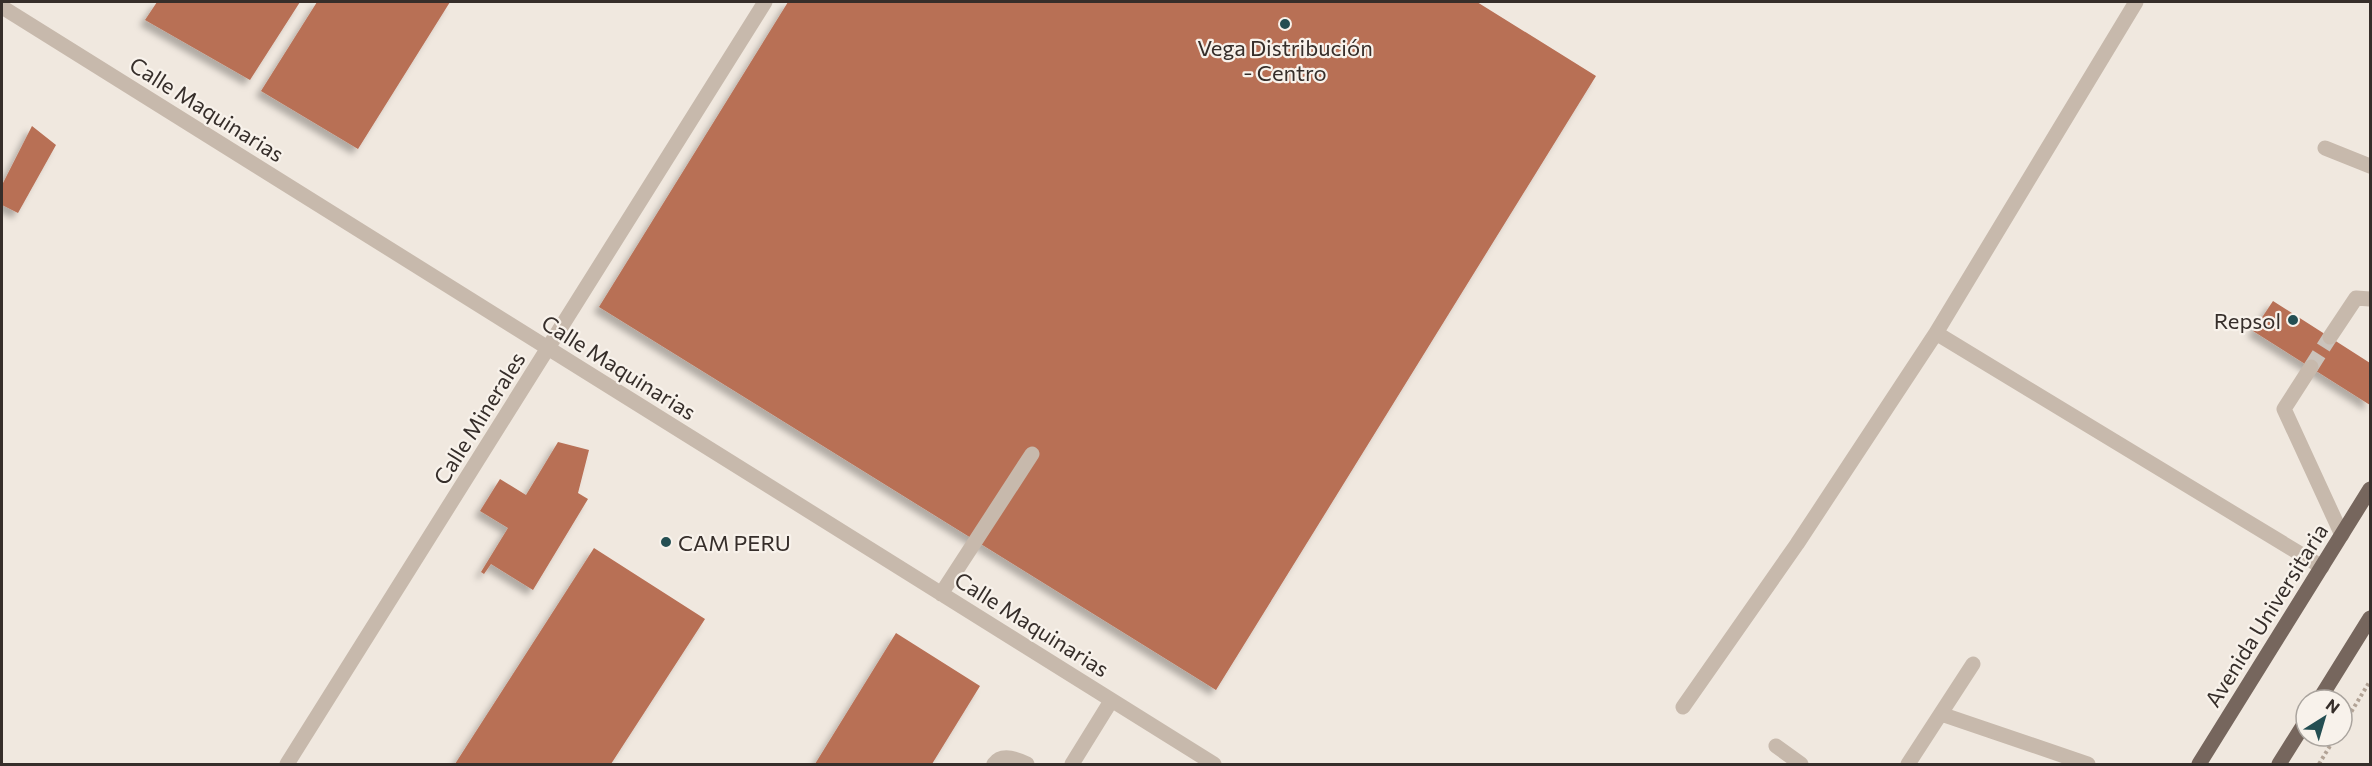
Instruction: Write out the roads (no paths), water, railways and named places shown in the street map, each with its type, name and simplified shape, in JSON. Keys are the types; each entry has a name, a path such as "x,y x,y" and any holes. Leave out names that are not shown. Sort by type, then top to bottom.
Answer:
{"main road":[{"name":"Avenida Universitaria","path":"2202,764 2370,489"},
{"path":"2326,688 2370,618"},
{"path":"2279,765 2294,741"}],"lane":[{"name":"Calle Minerales","path":"286,765 549,350 765,2"},
{"path":"1683,707 1797,544 1936,333 2136,2"},
{"name":"Calle Maquinarias","path":"2,7 1214,765"},
{"path":"2325,148 2370,166"},
{"path":"2330,337 2356,298 2370,299"},
{"path":"1936,333 2322,567"},
{"path":"2311,367 2284,409 2342,535"},
{"path":"941,594 1032,454"},
{"path":"1908,765 1973,664"},
{"path":"1072,765 1111,700"},
{"path":"1941,714 2088,765"},
{"path":"1776,746 1801,765"},
{"path":"994,765 997,760 1008,757 1027,765"}],"tunnel":[{"path":"2311,367 2330,337"}],"place":[{"name":"Vega Distribución - Centro","path":"1285,24"},
{"name":"Repsol","path":"2293,320"},
{"name":"CAM PERU","path":"666,542"}]}
